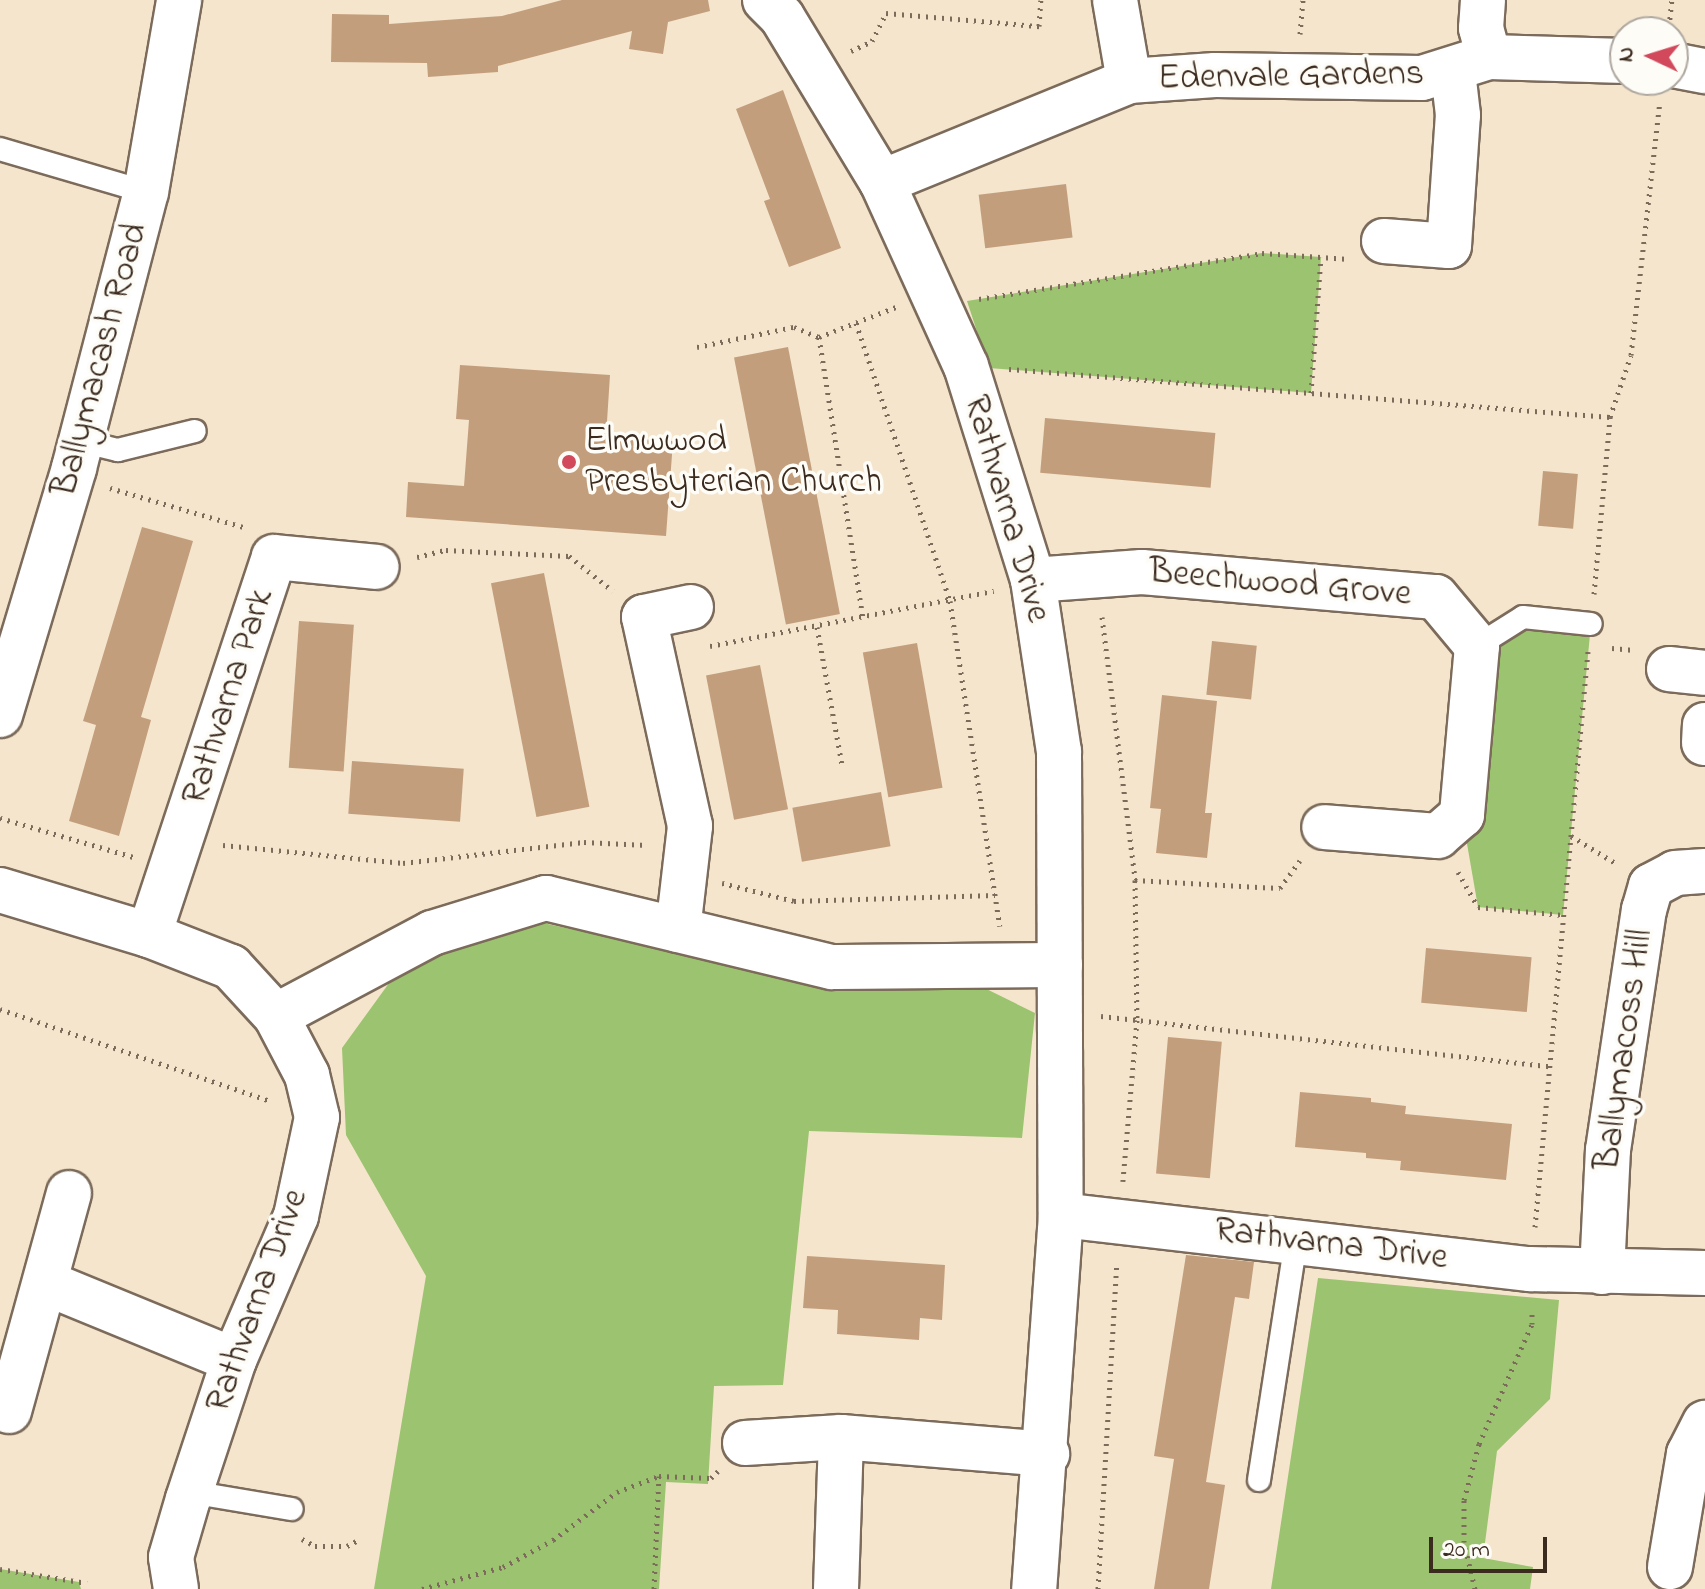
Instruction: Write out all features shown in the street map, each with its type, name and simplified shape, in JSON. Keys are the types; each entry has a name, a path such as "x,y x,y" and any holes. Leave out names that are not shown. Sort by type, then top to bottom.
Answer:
{"street":[{"name":"Ballymacash Road","path":"0,715 76,458 146,192 179,0"},
{"name":"Rathvarna Drive","path":"765,0 813,66 882,182 966,366 1033,580 1059,751 1061,1215 1047,1454 1034,1589"},
{"name":"Edenvale Gardens","path":"1115,0 1129,81"},
{"name":"Edenvale Gardens","path":"1384,241 1449,246 1458,115 1481,28 1483,0"},
{"name":"Edenvale Gardens","path":"882,182 1129,81 1215,75 1422,78 1471,65 1564,58 1609,60"},
{"name":"Rathvarna Park","path":"149,935 178,855 274,557 377,567"},
{"name":"Beechwood Grove","path":"1033,580 1142,572 1436,597 1477,646"},
{"path":"678,930 690,826 649,636 691,607"},
{"path":"1324,827 1438,836 1462,815 1477,646"},
{"name":"Ballymacoss Hill","path":"1602,1272 1608,1150 1651,886 1675,873 1705,871"},
{"path":"0,890 149,935 231,967 276,1016 432,933 546,898 832,967 1006,963 1060,965"},
{"name":"Rathvarna Drive","path":"176,1589 171,1557 190,1492 234,1360 296,1216 317,1117 307,1075 276,1016"},
{"path":"9,1411 69,1193"},
{"name":"Rathvarna Drive","path":"1061,1215 1120,1218 1530,1269 1705,1273"},
{"path":"46,1283 234,1360"},
{"path":"1670,1567 1689,1454 1705,1423"},
{"path":"836,1589 841,1437"},
{"path":"745,1443 841,1437 1047,1454"}],"lane":[{"path":"0,149 146,192"},
{"path":"76,458 195,431"},
{"path":"1477,646 1523,617 1591,624"},
{"path":"1259,1480 1296,1242"},
{"path":"190,1492 292,1509"}],"path":[{"path":"813,66 872,41 886,13 1039,26 1041,0"},
{"path":"1475,1589 1464,1542 1464,1500 1479,1444 1532,1324 1530,1269 1610,417 1631,355 1665,96"},
{"path":"697,347 794,327 819,337 935,299 1262,253 1364,260 1384,241"},
{"path":"1311,393 1321,257"},
{"path":"856,323 950,601 1006,963"},
{"path":"819,337 863,618"},
{"path":"966,366 1610,417"},
{"path":"76,458 252,529 274,557"},
{"path":"377,567 446,550 569,556 649,636 817,627 978,595"},
{"path":"1096,573 1135,880 1137,1020 1120,1218 1098,1589"},
{"path":"817,627 842,765"},
{"path":"0,818 178,855 403,863 584,842 686,861 794,901 995,895"},
{"path":"1135,880 1280,888 1324,827"},
{"path":"1571,835 1651,886"},
{"path":"1438,836 1478,907 1563,915"},
{"path":"0,1009 317,1117"},
{"path":"1060,1011 1549,1066"},
{"path":"422,1589 503,1567 553,1540 617,1492 659,1476 711,1478 745,1443"},
{"path":"654,1589 659,1476"},
{"path":"0,1569 87,1583"}],"green space":[{"path":"1262,253 1321,257 1311,393 989,368 967,301"},
{"path":"1523,617 1591,624 1563,915 1478,907 1462,815 1477,646"},
{"path":"543,923 839,987 964,978 1035,1013 1022,1138 809,1131 783,1385 714,1386 708,1484 666,1482 659,1589 374,1589 426,1276 346,1135 342,1048 400,968"},
{"path":"1318,1278 1559,1300 1550,1399 1497,1451 1483,1558 1533,1567 1530,1589 1271,1589"},
{"path":"0,1569 79,1582 81,1589 0,1589"}],"building":[{"path":"562,0 708,0 710,11 668,22 663,54 629,49 632,31 498,66 498,72 428,77 427,63 331,62 332,14 389,15 389,24 502,16"},
{"path":"783,90 841,248 789,267 764,201 770,199 736,109"},
{"path":"1066,184 1073,238 985,248 979,195"},
{"path":"788,347 840,614 786,624 734,357"},
{"name":"Elmwwod Presbyterian Church","path":"460,365 610,375 606,437 673,441 666,536 406,517 408,482 464,486 469,420 456,419"},
{"path":"1045,418 1215,433 1211,488 1040,473"},
{"path":"1543,471 1578,474 1573,529 1538,526"},
{"path":"142,527 193,541 141,717 151,720 119,836 69,821 96,725 83,721"},
{"path":"544,573 589,807 536,817 491,583"},
{"path":"299,621 354,625 344,771 289,768"},
{"path":"1212,641 1257,646 1251,699 1206,695"},
{"path":"917,643 943,788 888,797 863,653"},
{"path":"760,665 788,809 734,820 706,675"},
{"path":"1162,695 1217,701 1205,813 1212,813 1207,858 1156,853 1161,809 1150,808"},
{"path":"352,761 464,769 460,822 348,814"},
{"path":"881,792 891,846 802,862 792,808"},
{"path":"1426,948 1532,957 1527,1012 1421,1003"},
{"path":"1168,1037 1222,1042 1210,1178 1156,1173"},
{"path":"1300,1092 1371,1098 1371,1102 1406,1106 1405,1114 1512,1124 1506,1180 1400,1170 1401,1161 1366,1158 1366,1153 1295,1147"},
{"path":"1186,1255 1254,1262 1249,1299 1235,1297 1206,1482 1225,1485 1209,1589 1154,1589 1174,1459 1154,1456"},
{"path":"807,1256 945,1265 942,1320 920,1318 919,1340 837,1334 838,1310 803,1308"}],"place":[{"name":"Elmwwod Presbyterian Church","path":"569,462"}]}
